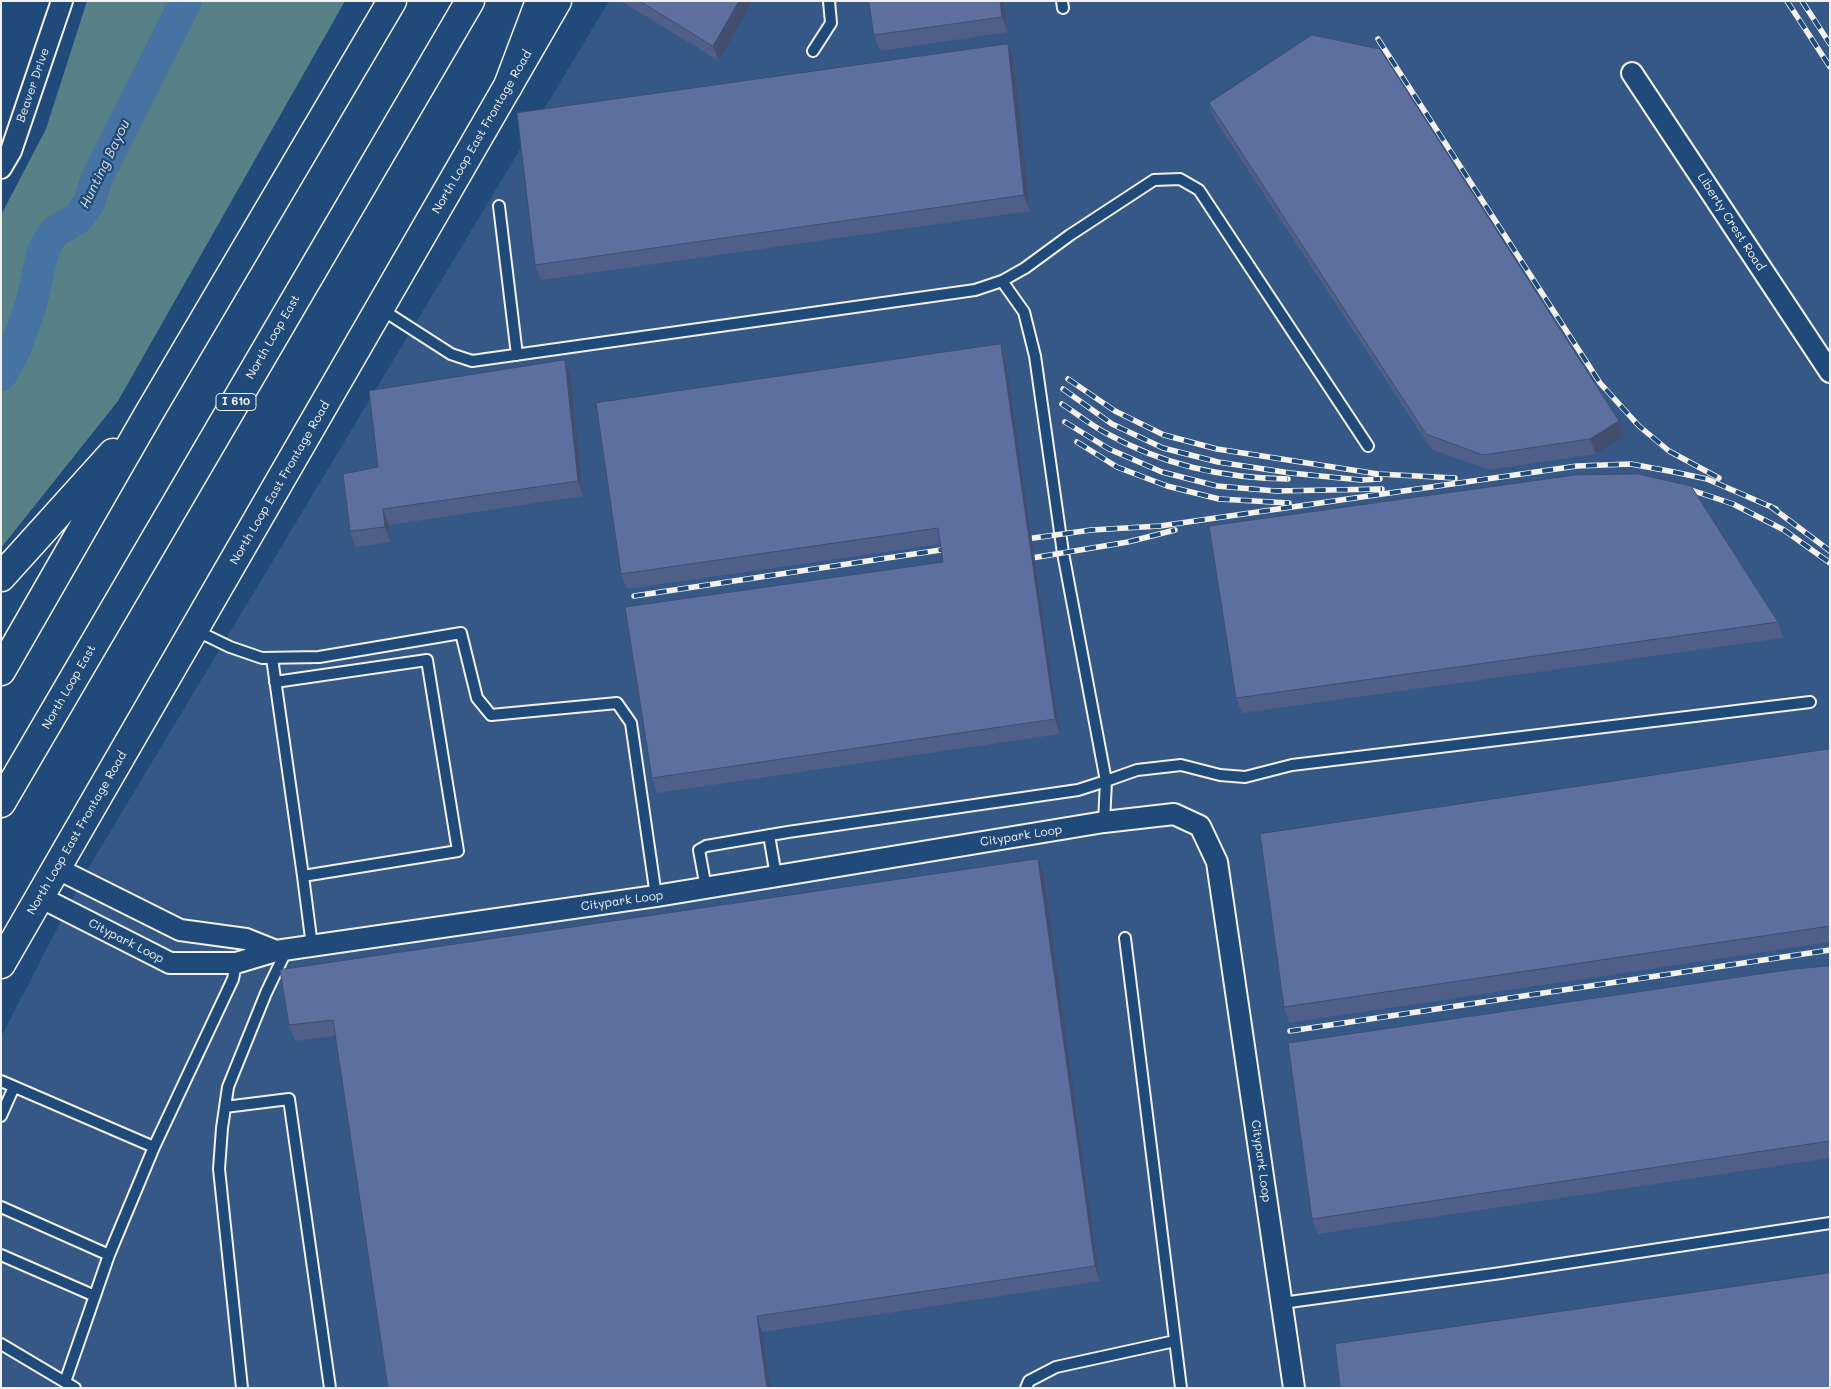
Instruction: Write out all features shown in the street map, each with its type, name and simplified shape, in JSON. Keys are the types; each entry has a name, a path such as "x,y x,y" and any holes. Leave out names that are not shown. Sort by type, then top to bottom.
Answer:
{"main road":[{"path":"1,671 148,415 392,1"},
{"name":"North Loop East","path":"1,803 470,1"},
{"path":"508,86 540,1"},
{"name":"North Loop East Frontage Road","path":"1,964 558,1"},
{"path":"1,577 148,415"}],"street":[{"name":"Beaver Drive","path":"1,168 11,151 62,1"},
{"name":"Liberty Crest Road","path":"1632,73 1830,372"},
{"name":"Citypark Loop","path":"40,897 170,963 236,963 282,950 656,896 1104,822 1174,814 1200,826 1217,862 1294,1388"},
{"name":"Citypark Loop","path":"56,868 180,930 246,939 282,950"}],"lane":[{"path":"812,51 831,23 829,1"},
{"path":"380,309 451,354 472,361 975,290 1002,281 1025,268 1070,235 1154,180 1180,179 1199,190 1368,446"},
{"path":"499,206 517,354"},
{"path":"1002,281 1024,312 1035,356 1063,553 1106,781 1104,822"},
{"path":"194,630 230,647 262,658 319,658 461,633 476,698 491,715 617,703 632,723 656,896"},
{"path":"272,658 312,946"},
{"path":"275,682 427,660 458,851 302,876"},
{"path":"706,888 699,850 706,846 1078,790 1137,770 1181,765 1220,775 1245,777 1292,765 1810,702"},
{"path":"770,835 776,876"},
{"path":"1125,938 1180,1388"},
{"path":"242,1388 219,1169 228,1087 282,950"},
{"path":"65,1382 109,1255 154,1147 233,979 236,963"},
{"path":"1,1082 154,1147"},
{"path":"1,1116 14,1087"},
{"path":"225,1107 289,1099 330,1388"},
{"path":"1,1207 109,1255"},
{"path":"1282,1303 1501,1273 1830,1223"},
{"path":"1,1255 95,1296"},
{"path":"1026,1388 1029,1381 1056,1367 1175,1340"},
{"path":"1,1344 75,1388"}],"shaded area":[{"path":"609,1 1830,1 1830,1388 1,1388 1,1037 89,867"}],"green space":[{"path":"87,1 345,1 118,401 1,548 1,215 46,129"}],"building":[{"path":"640,1 739,1 713,46"},
{"path":"869,1 1000,1 1002,17 874,35"},
{"path":"1312,35 1380,49 1619,421 1590,439 1483,455 1426,434 1209,103"},
{"path":"1008,44 1024,195 535,265 517,113"},
{"path":"1001,344 1055,719 652,778 625,607 943,562 938,528 621,574 596,403"},
{"path":"565,360 578,481 383,509 385,527 350,531 343,474 378,467 369,391"},
{"path":"1638,474 1691,486 1778,622 1236,698 1209,526 1575,475"},
{"path":"1830,749 1830,926 1284,1007 1260,834"},
{"path":"1038,859 1095,1266 757,1316 767,1388 388,1388 333,1020 289,1025 280,970"},
{"path":"1830,966 1830,1141 1312,1219 1288,1043 1794,969"},
{"path":"1830,1273 1830,1388 1340,1388 1335,1344"}],"waterway":[{"name":"Hunting Bayou","path":"1,375 15,349 31,305 43,251 53,233 79,217 89,203 96,180 186,1"}],"railway":[{"path":"1787,1 1830,67"},
{"path":"1802,1 1830,44"},
{"path":"1378,39 1600,383 1639,426 1669,451 1719,478"},
{"path":"1068,379 1115,411 1164,435 1217,449 1378,474 1455,478"},
{"path":"1063,389 1112,424 1163,448 1218,462 1290,473 1361,480 1380,479"},
{"path":"1062,404 1104,432 1148,453 1170,461 1240,476 1288,479"},
{"path":"1065,422 1109,449 1162,472 1217,486 1276,491 1382,489"},
{"path":"1077,442 1117,467 1167,486 1219,499 1289,503"},
{"path":"1019,540 1091,530 1160,526 1577,466 1631,464 1707,479 1776,509"},
{"path":"1682,487 1733,504 1784,530 1830,563"},
{"path":"1770,506 1830,551"},
{"path":"1020,560 1128,542 1175,530"},
{"path":"634,596 954,548"},
{"path":"1290,1031 1830,950"}]}
